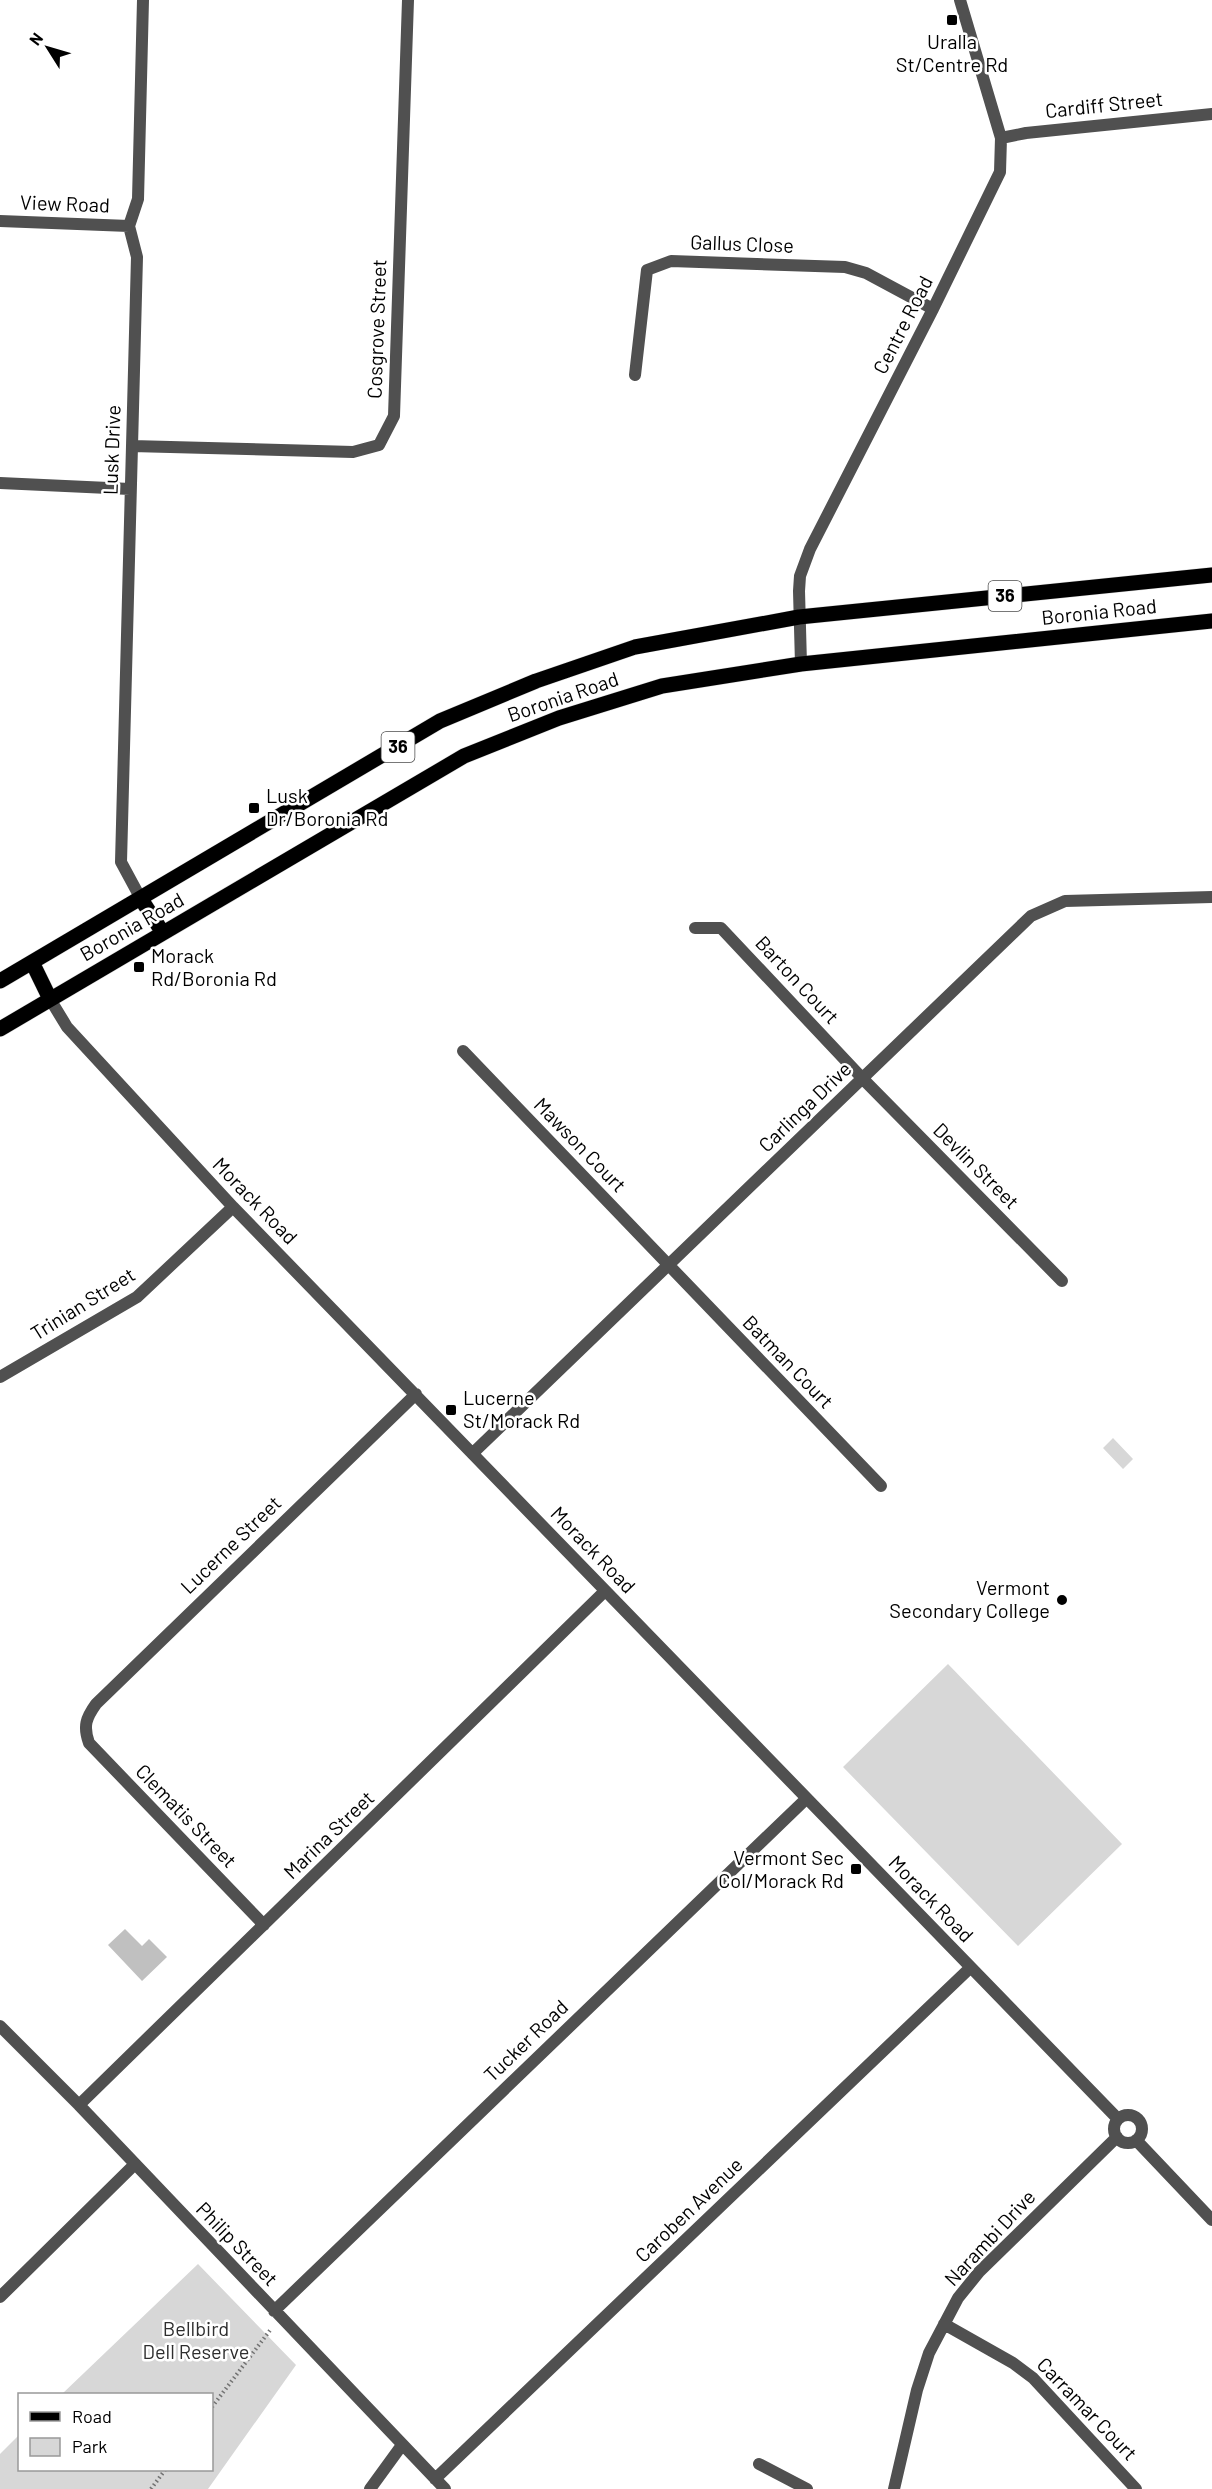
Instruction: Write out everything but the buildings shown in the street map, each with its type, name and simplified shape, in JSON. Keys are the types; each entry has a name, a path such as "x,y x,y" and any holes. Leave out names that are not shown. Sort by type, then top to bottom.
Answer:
{"main road":[{"name":"Boronia Road","path":"0,981 440,721 536,681 635,647 799,617 1212,575"},
{"name":"Boronia Road","path":"0,1029 464,756 559,718 662,686 801,664 1212,621"},
{"path":"141,899 163,933"},
{"path":"32,962 50,999"}],"street":[{"path":"129,226 138,199 143,0"},
{"name":"Cosgrove Street","path":"132,446 353,452 379,445 394,416 408,0"},
{"name":"Centre Road","path":"801,664 800,576 810,549 933,309 1000,172 1001,138 960,0"},
{"name":"Cardiff Street","path":"1001,138 1026,133 1212,114"},
{"name":"View Road","path":"0,221 129,226"},
{"name":"Lusk Drive","path":"129,226 137,257 121,862 141,899"},
{"name":"Gallus Close","path":"635,375 647,270 671,261 845,267 866,273 933,309"},
{"path":"0,483 130,489"},
{"name":"Carlinga Drive","path":"473,1453 1031,916 1065,901 1212,897"},
{"name":"Barton Court","path":"695,928 721,927 863,1079"},
{"name":"Morack Road","path":"50,999 67,1027 233,1207 1118,2119"},
{"name":"Mawson Court","path":"463,1051 667,1266"},
{"name":"Devlin Street","path":"863,1079 1062,1281"},
{"name":"Trinian Street","path":"0,1377 137,1297 233,1207"},
{"name":"Batman Court","path":"667,1266 881,1485"},
{"name":"Lucerne Street","path":"85,1731 86,1718 96,1704 416,1394"},
{"name":"Marina Street","path":"79,2105 605,1591"},
{"name":"Clematis Street","path":"85,1731 89,1743 264,1925"},
{"name":"Tucker Road","path":"277,2314 806,1799"},
{"name":"Caroben Avenue","path":"435,2479 970,1968"},
{"name":"Philip Street","path":"0,2026 79,2105 445,2489"},
{"path":"1124,2115 1137,2117 1143,2129 1136,2140 1126,2143 1117,2137 1115,2125 1118,2119 1124,2115"},
{"name":"Narambi Drive","path":"894,2489 917,2390 929,2353 958,2298 979,2272 1117,2137"},
{"path":"1136,2140 1212,2220"},
{"path":"0,2297 134,2165"},
{"name":"Carramar Court","path":"944,2324 1013,2363 1033,2378 1136,2489"},
{"path":"370,2489 402,2445"},
{"path":"759,2464 807,2489"}],"path":[{"path":"213,2406 277,2314"},
{"path":"151,2489 164,2471"}],"green space":[{"path":"1113,1438 1133,1459 1123,1469 1103,1448"},
{"path":"948,1664 1122,1844 1018,1946 843,1767"},
{"name":"Bellbird Dell Reserve","path":"198,2264 296,2365 208,2489 0,2489 0,2454 18,2436 18,2471 213,2471 213,2393 63,2393"}],"place":[{"name":"Uralla St/Centre Rd","path":"952,20"},
{"name":"Lusk Dr/Boronia Rd","path":"254,808"},
{"name":"Morack Rd/Boronia Rd","path":"139,967"},
{"name":"Lucerne St/Morack Rd","path":"451,1410"},
{"name":"Vermont Secondary College","path":"1062,1600"},
{"name":"Vermont Sec Col/Morack Rd","path":"856,1869"}]}
